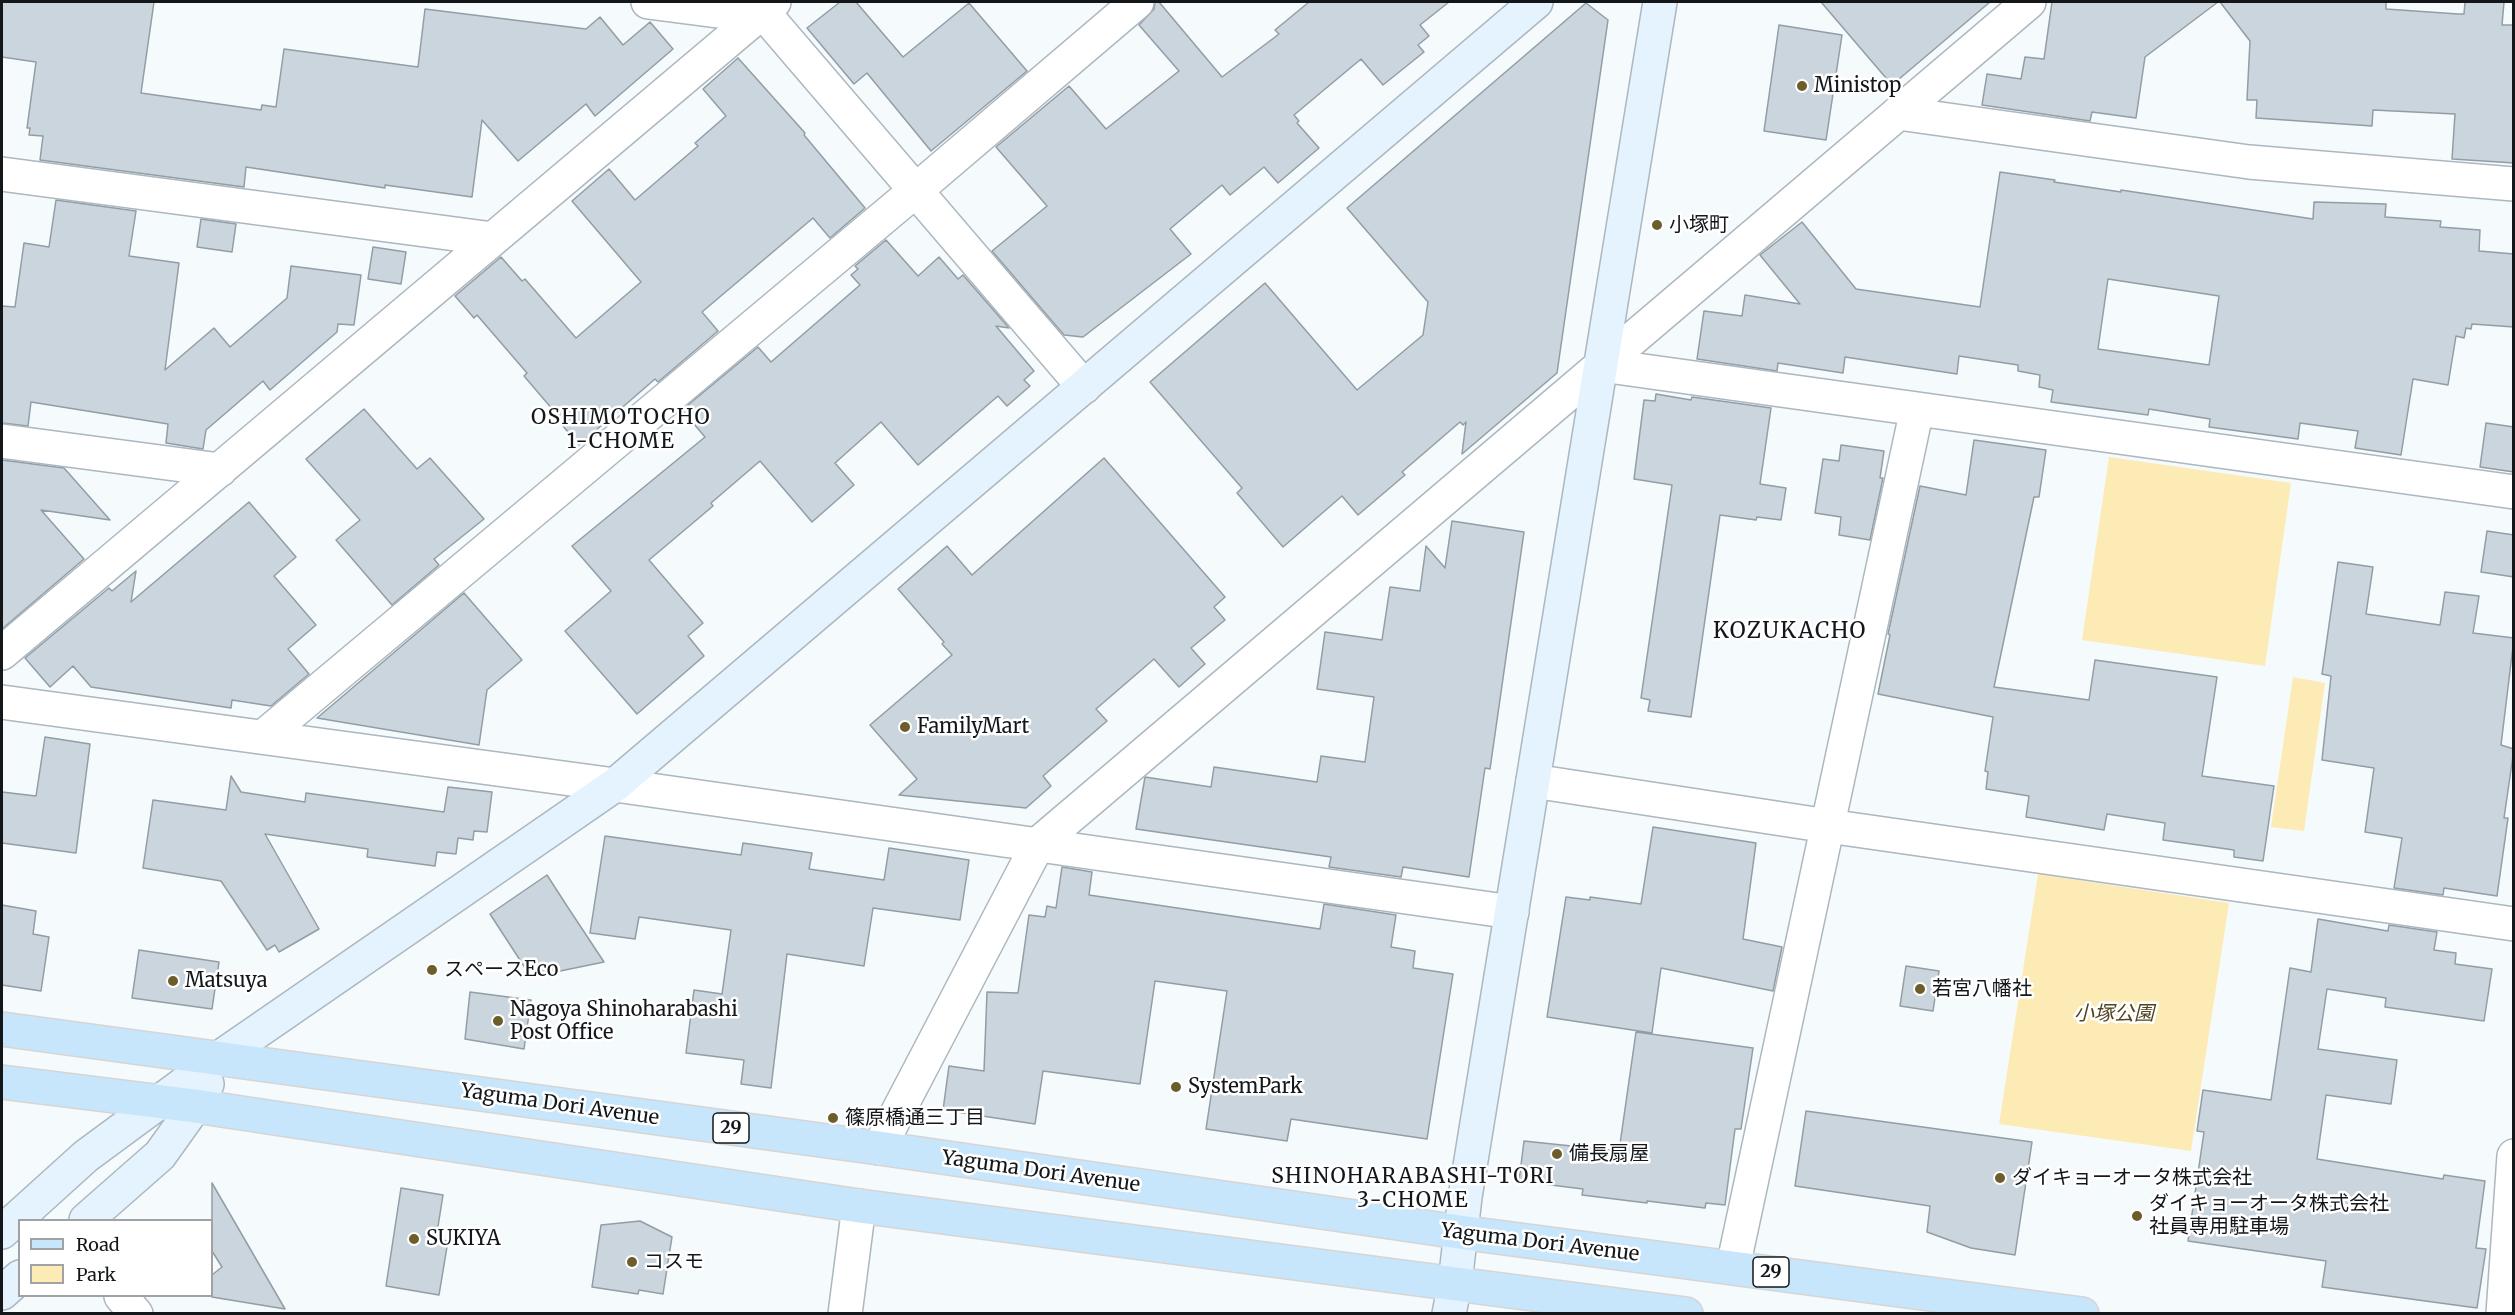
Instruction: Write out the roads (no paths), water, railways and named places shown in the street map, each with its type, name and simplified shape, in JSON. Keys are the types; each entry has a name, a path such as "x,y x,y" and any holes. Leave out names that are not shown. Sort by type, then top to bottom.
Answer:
{"main road":[{"name":"Yaguma Dori Avenue","path":"2,1029 879,1148 1460,1233 2082,1314"},
{"path":"2,1082 195,1106 1452,1298 1686,1314"}],"street":[{"path":"648,2 764,10 915,191 1084,387"},
{"path":"263,737 1137,2"},
{"path":"2,1232 87,1156 219,1058 615,785 1536,2"},
{"path":"1452,1298 1460,1233 1660,2"},
{"path":"879,1148 1038,844 2029,2"},
{"path":"2,653 764,10"},
{"path":"1898,113 2249,162 2514,184"},
{"path":"2,174 493,240"},
{"path":"1601,365 2514,492"},
{"path":"1733,1267 1917,409"},
{"path":"2,441 220,470"},
{"path":"2,702 615,785 1512,912"},
{"path":"1533,781 1828,826 2514,924"},
{"path":"88,1219 160,1155 195,1106 219,1058"},
{"path":"2504,1314 2514,1156"},
{"path":"844,1314 859,1206"},
{"path":"2,1293 18,1279"},
{"path":"122,1297 136,1314"}],"place":[{"name":"Ministop","path":"1802,86"},
{"name":"小塚町","path":"1657,225"},
{"name":"FamilyMart","path":"905,727"},
{"name":"スペースEco","path":"432,970"},
{"name":"Matsuya","path":"173,981"},
{"name":"若宮八幡社","path":"1920,989"},
{"name":"Nagoya Shinoharabashi Post Office","path":"498,1021"},
{"name":"SystemPark","path":"1176,1087"},
{"name":"篠原橋通三丁目","path":"833,1118"},
{"name":"備長扇屋","path":"1557,1154"},
{"name":"ダイキョーオータ株式会社","path":"2000,1178"},
{"name":"ダイキョーオータ株式会社 社員専用駐車場","path":"2137,1216"},
{"name":"SUKIYA","path":"414,1239"},
{"name":"コスモ","path":"632,1262"}],"district":[{"name":"OSHIMOTOCHO 1-CHOME","path":"621,430"},
{"name":"KOZUKACHO","path":"1790,632"},
{"name":"SHINOHARABASHI-TORI 3-CHOME","path":"1413,1189"}],"park label":[{"name":"小塚公園","path":"2114,1014"}]}
